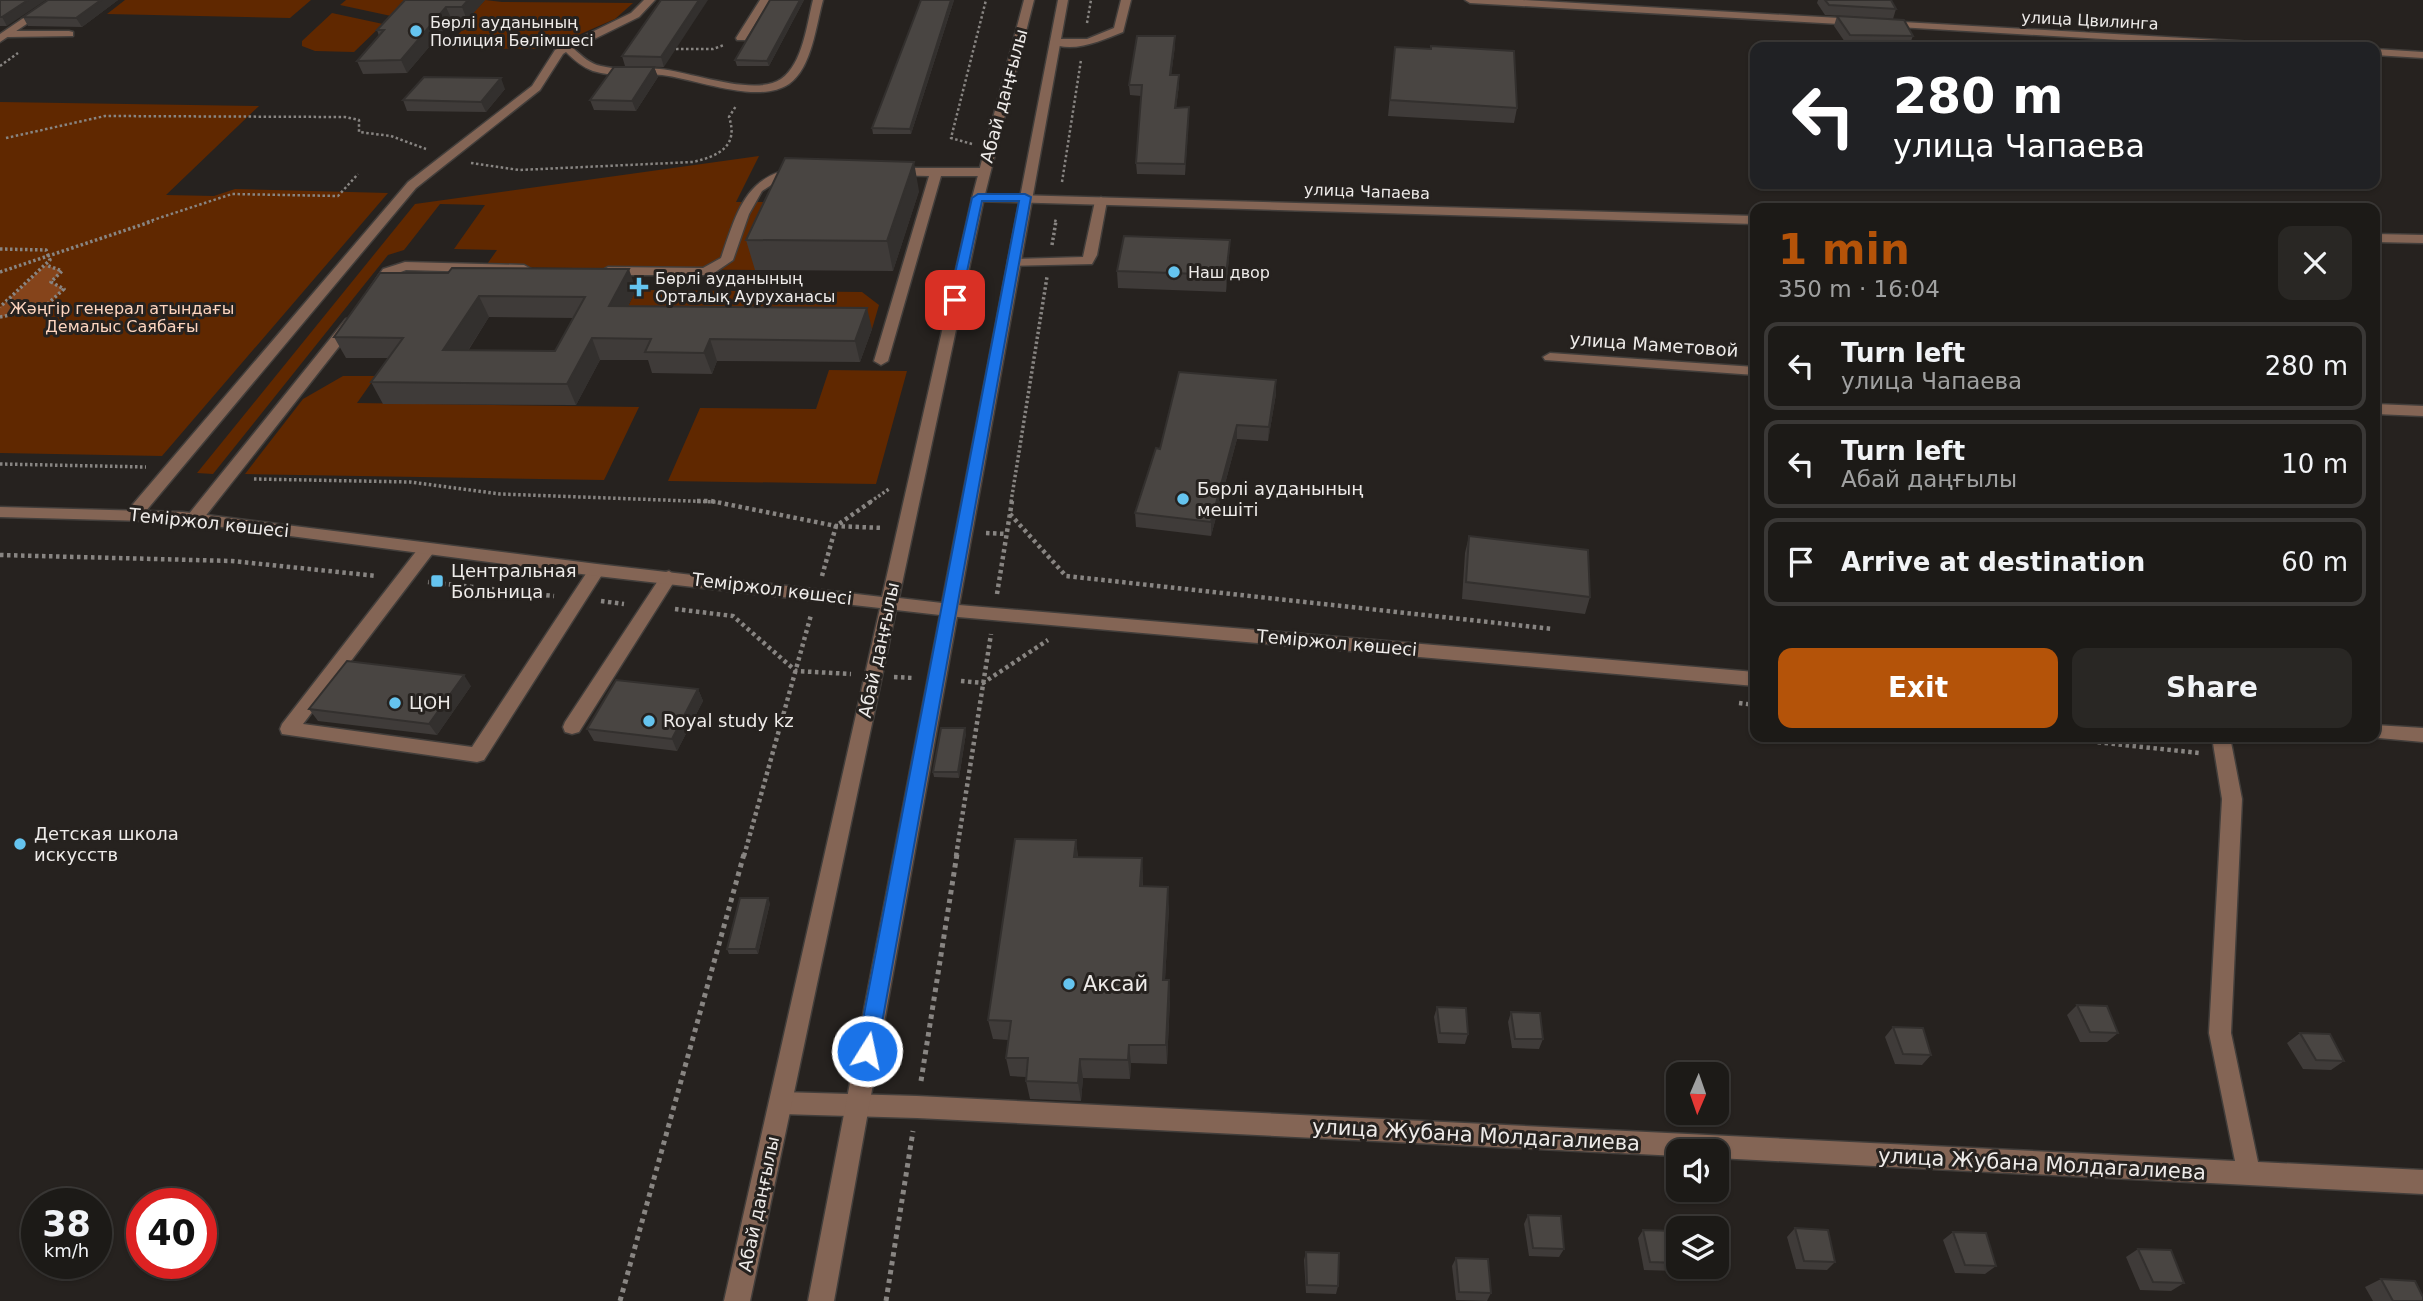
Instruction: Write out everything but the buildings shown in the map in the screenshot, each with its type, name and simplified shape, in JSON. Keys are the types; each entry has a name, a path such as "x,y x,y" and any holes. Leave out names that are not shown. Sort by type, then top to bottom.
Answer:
{"street":[{"path":"4,37 57,0"},
{"path":"134,514 412,185 537,88 549,72 552,59 567,47 635,15 650,0"},
{"path":"741,38 765,0"},
{"path":"567,47 584,63 603,70 662,72 762,87 782,83 797,65 818,0"},
{"name":"Абай даңғылы","path":"737,1301 978,198 1029,0"},
{"name":"Абай даңғылы","path":"821,1301 947,610 1063,0"},
{"path":"1055,42 1084,42 1108,37 1119,30 1126,0"},
{"name":"улица Цвилинга","path":"1469,0 2203,42"},
{"path":"4,37 69,34"},
{"path":"2380,52 2423,55"},
{"path":"590,271 706,272 727,260 745,210 760,183 772,175 793,171 819,171"},
{"path":"871,172 984,173"},
{"path":"881,362 936,172"},
{"name":"улица Чапаева","path":"978,198 1025,197 1750,220"},
{"path":"1013,263 1087,261 1091,255 1101,201"},
{"path":"2380,237 2423,239"},
{"path":"194,519 388,272 395,268 537,269"},
{"name":"улица Маметовой","path":"1550,357 1750,371"},
{"path":"2380,409 2423,411"},
{"name":"Теміржол көшесі","path":"0,512 134,514 194,519 597,570 947,610 1750,679"},
{"path":"427,549 289,729 477,755 597,570"},
{"path":"572,727 669,577"},
{"path":"2380,732 2423,735"},
{"path":"2223,746 2232,799 2220,1033 2249,1174"},
{"name":"улица Жубана Молдагалиева","path":"781,1103 858,1104 2423,1182"}],"path":[{"path":"951,138 986,0"},
{"path":"886,1301 1091,0"},
{"path":"676,49 713,50 741,38"},
{"path":"6,138 80,119 105,116 345,117 359,120 359,132 391,136 448,157 503,169 654,165 710,158 724,151 732,140 733,127 729,117 736,106 762,87"},
{"path":"0,272 232,194 338,196 358,174"},
{"path":"0,249 46,250 50,260 0,307"},
{"path":"0,317 42,309 64,289 51,282 62,271 46,265"},
{"path":"0,464 174,467"},
{"path":"227,479 410,482 500,494 711,501 836,527 905,529"},
{"path":"1010,513 1066,576 1553,629"},
{"path":"620,1301 836,527"},
{"path":"962,532 1007,534"},
{"path":"2146,742 2223,746"}],"green space":[{"path":"125,0 311,0 290,18 107,14"},
{"path":"346,0 423,0 405,19 340,5"},
{"path":"485,0 633,3 615,19 546,49 445,48 471,21 467,20"},
{"path":"332,13 383,24 354,52 315,51 302,46 302,41"},
{"name":"Жәңгір генерал атындағы Демалыс Саябағы","path":"0,102 259,106 166,195 214,196 235,189 388,193 162,456 0,453"},
{"path":"759,156 736,202 785,202 755,270 485,267 497,250 454,249 485,205 440,204 404,250 388,255 213,474 197,473 415,204"},
{"path":"636,290 862,292 879,305 872,329 618,327"},
{"path":"829,370 907,371 876,484 668,481 700,408 816,409"},
{"path":"343,376 376,376 357,403 639,407 604,480 245,474 303,399"}],"shaded area":[{"path":"46,265 62,271 51,282 64,289 42,309 0,317 0,307"}],"place":[{"name":"Бөрлі ауданының Полиция Бөлімшесі","path":"416,31"},
{"name":"Наш двор","path":"1174,272"},
{"name":"Бөрлі ауданының Орталық Ауруханасы","path":"639,287"},
{"name":"Бөрлі ауданының мешіті","path":"1183,499"},
{"name":"Центральная Больница","path":"437,581"},
{"name":"ЦОН","path":"395,703"},
{"name":"Royal study kz","path":"649,721"},
{"name":"Детская школа искусств","path":"20,844"},
{"name":"Аксай","path":"1069,984"}],"route":[{"path":"867,1051 1025,197 978,198 955,300"}]}
